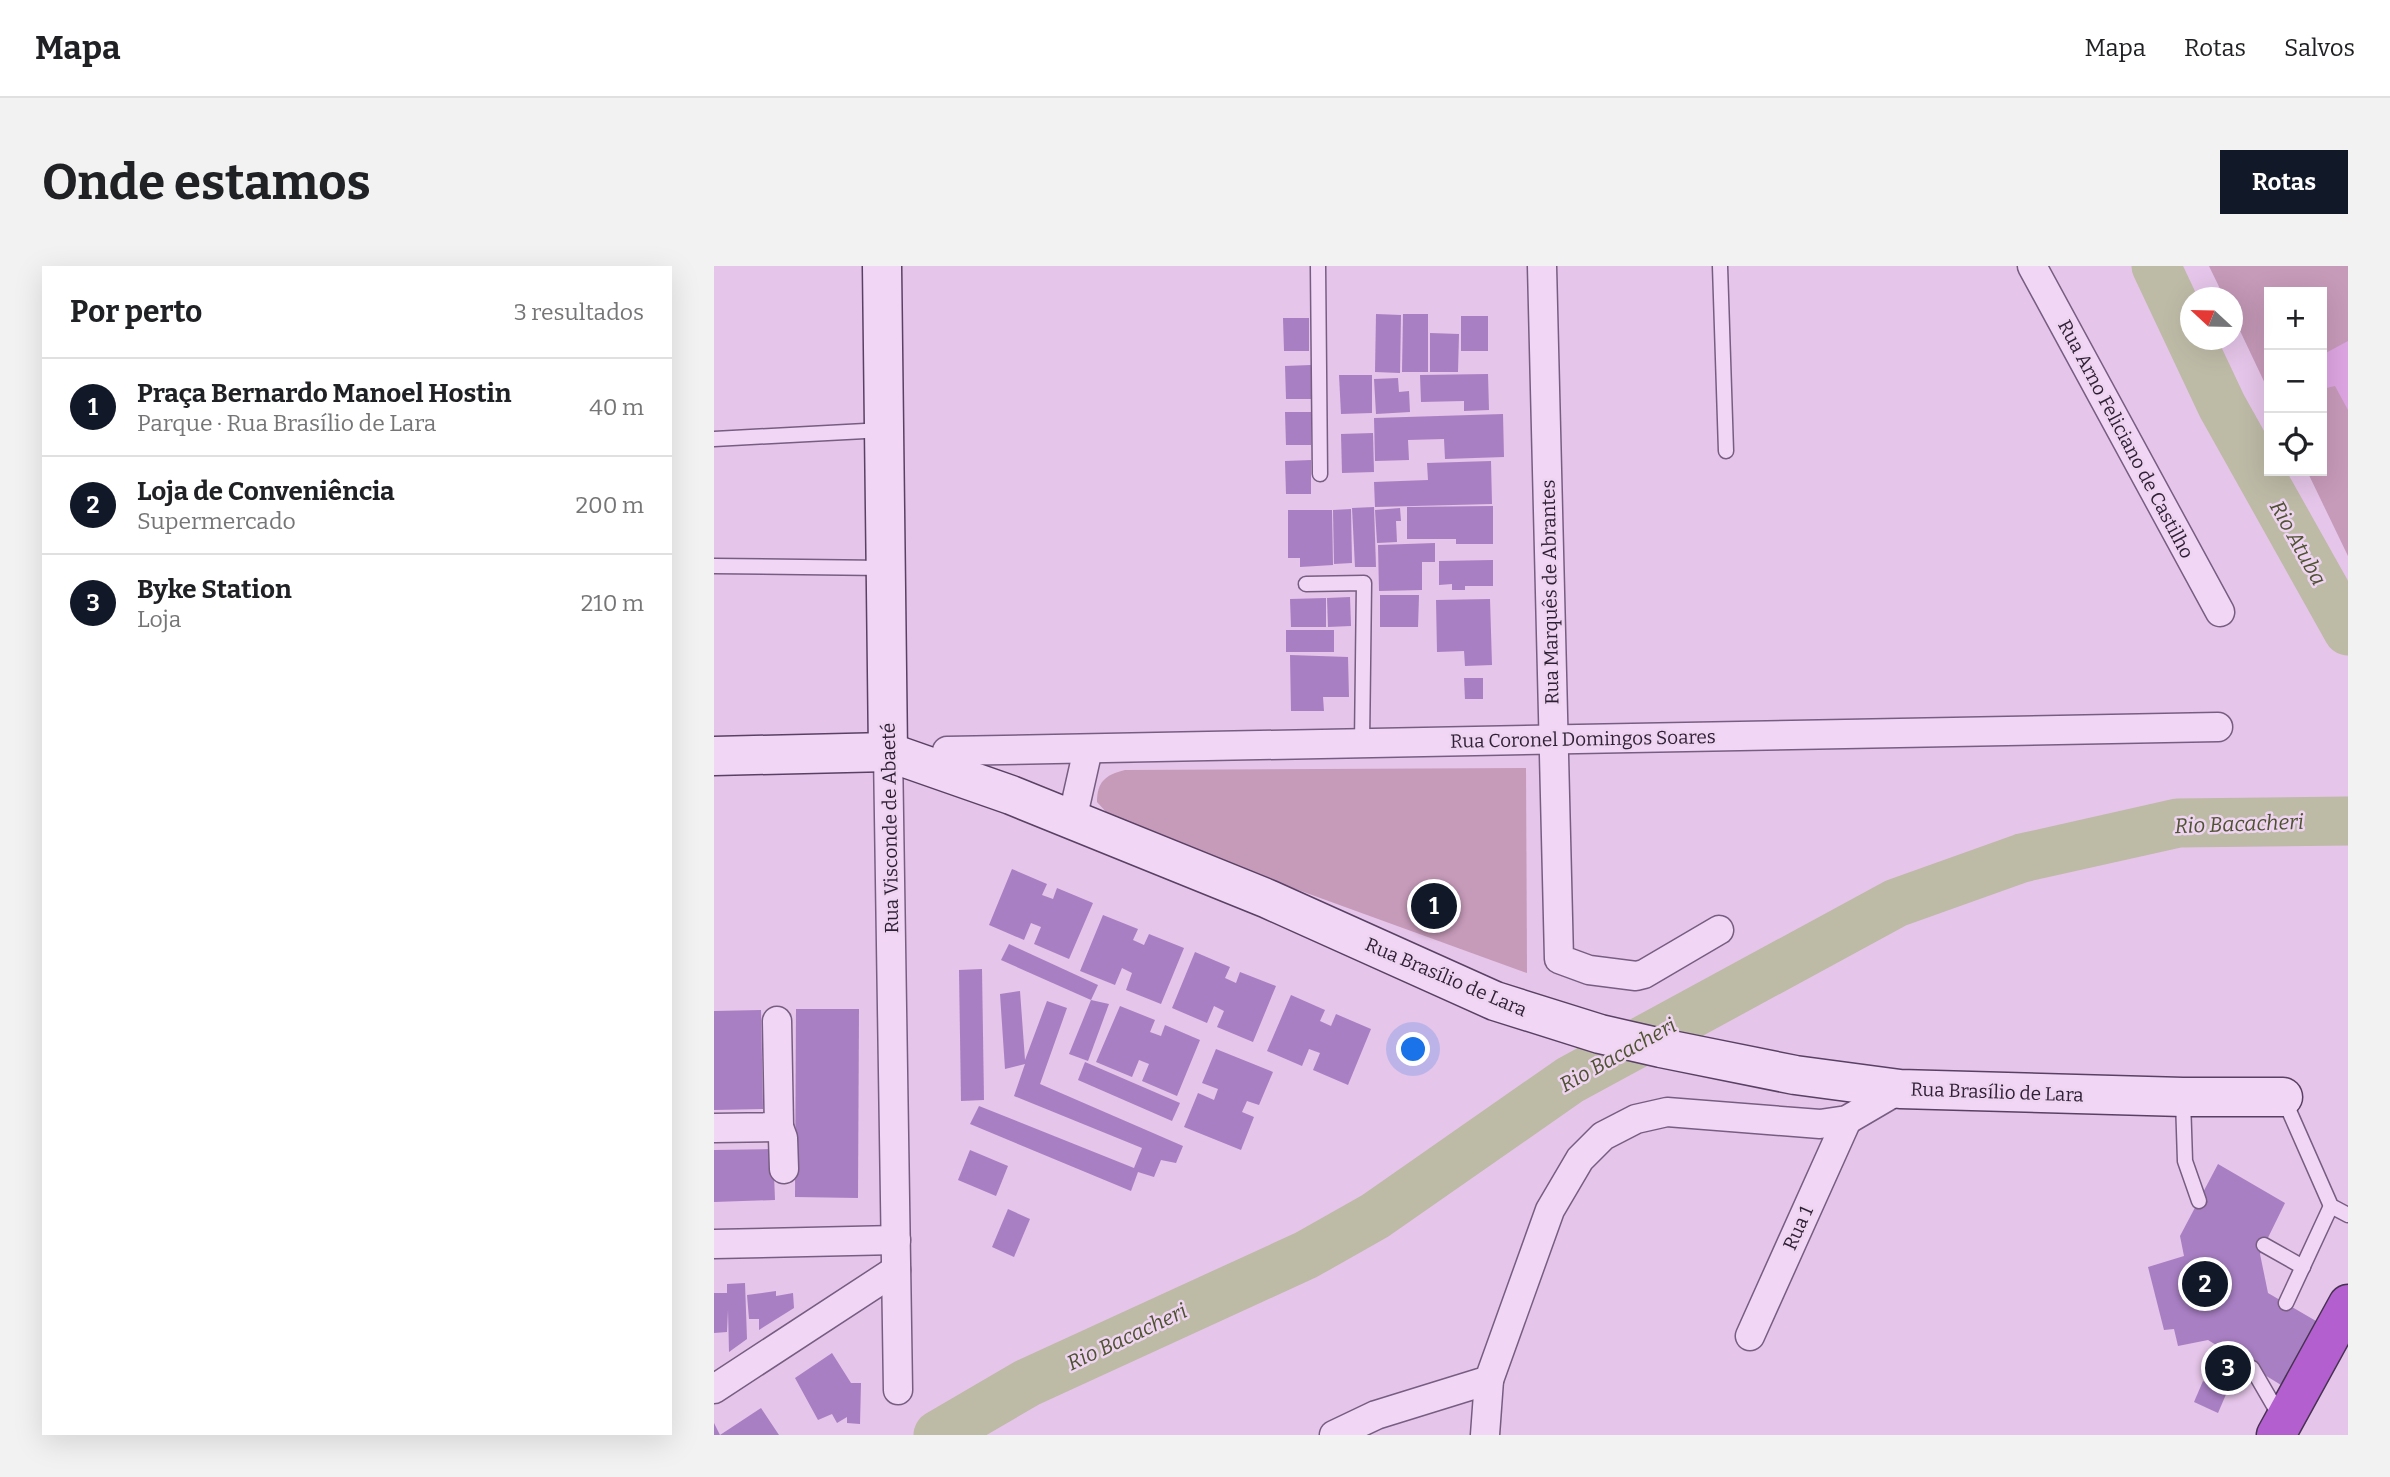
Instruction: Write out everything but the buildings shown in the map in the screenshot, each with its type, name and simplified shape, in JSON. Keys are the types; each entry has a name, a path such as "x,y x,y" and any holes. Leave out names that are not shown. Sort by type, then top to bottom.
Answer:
{"highway":[{"path":"2280,1429 2348,1304"}],"street":[{"name":"Rua Visconde de Abaeté","path":"882,266 898,1391"},
{"name":"Rua Marquês de Abrantes","path":"1542,266 1559,959 1589,970 1636,976 1644,974 1718,930"},
{"name":"Rua Arno Feliciano de Castilho","path":"2032,266 2220,612"},
{"name":"Rua Coronel Domingos Soares","path":"947,751 2218,727"},
{"path":"1072,820 1088,749"},
{"path":"714,756 888,752"},
{"name":"Rua Brasílio de Lara","path":"888,752 1011,795 1268,899 1494,1001 1600,1034 1728,1062 1852,1084 1900,1089 2283,1097"},
{"path":"777,1021 779,1127 783,1138 784,1169"},
{"path":"1485,1435 1489,1380 1550,1210 1580,1159 1603,1136 1636,1119 1667,1112 1820,1124 1847,1119 1900,1089"},
{"name":"Rua 1","path":"1750,1336 1847,1119"},
{"path":"714,1128 779,1127"},
{"path":"714,1244 896,1240"},
{"path":"714,1389 896,1270"},
{"path":"1334,1435 1376,1415 1489,1380"}],"lane":[{"path":"1318,266 1320,474"},
{"path":"1720,266 1726,451"},
{"path":"714,439 884,430"},
{"path":"714,566 886,568"},
{"path":"1306,584 1364,583 1362,744"},
{"path":"2183,1097 2185,1161 2199,1201"},
{"path":"2283,1097 2332,1206 2348,1215"},
{"path":"2286,1303 2332,1206"},
{"path":"2264,1245 2303,1267"},
{"path":"2252,1368 2280,1429"}],"shaded area":[{"path":"2209,266 2348,266 2348,556 2309,476 2327,476 2327,287 2264,287 2264,381 2243,337 2243,287 2219,287"},
{"path":"1526,768 1527,973 1158,839 1107,813 1097,802 1104,780 1125,770"}],"sand":[{"path":"2348,341 2348,410 2335,386 2327,388 2327,352"}],"waterway":[{"name":"Rio Atuba","path":"2156,266 2222,406 2348,631"},
{"name":"Rio Bacacheri","path":"938,1435 1027,1383 1306,1255 1375,1216 1570,1080 1896,903 2022,858 2178,823 2348,821"}],"place":[{"name":"Praça Bernardo Manoel Hostin","path":"1434,906"},
{"name":"Loja de Conveniência","path":"2205,1284"},
{"name":"Byke Station","path":"2228,1368"}]}
